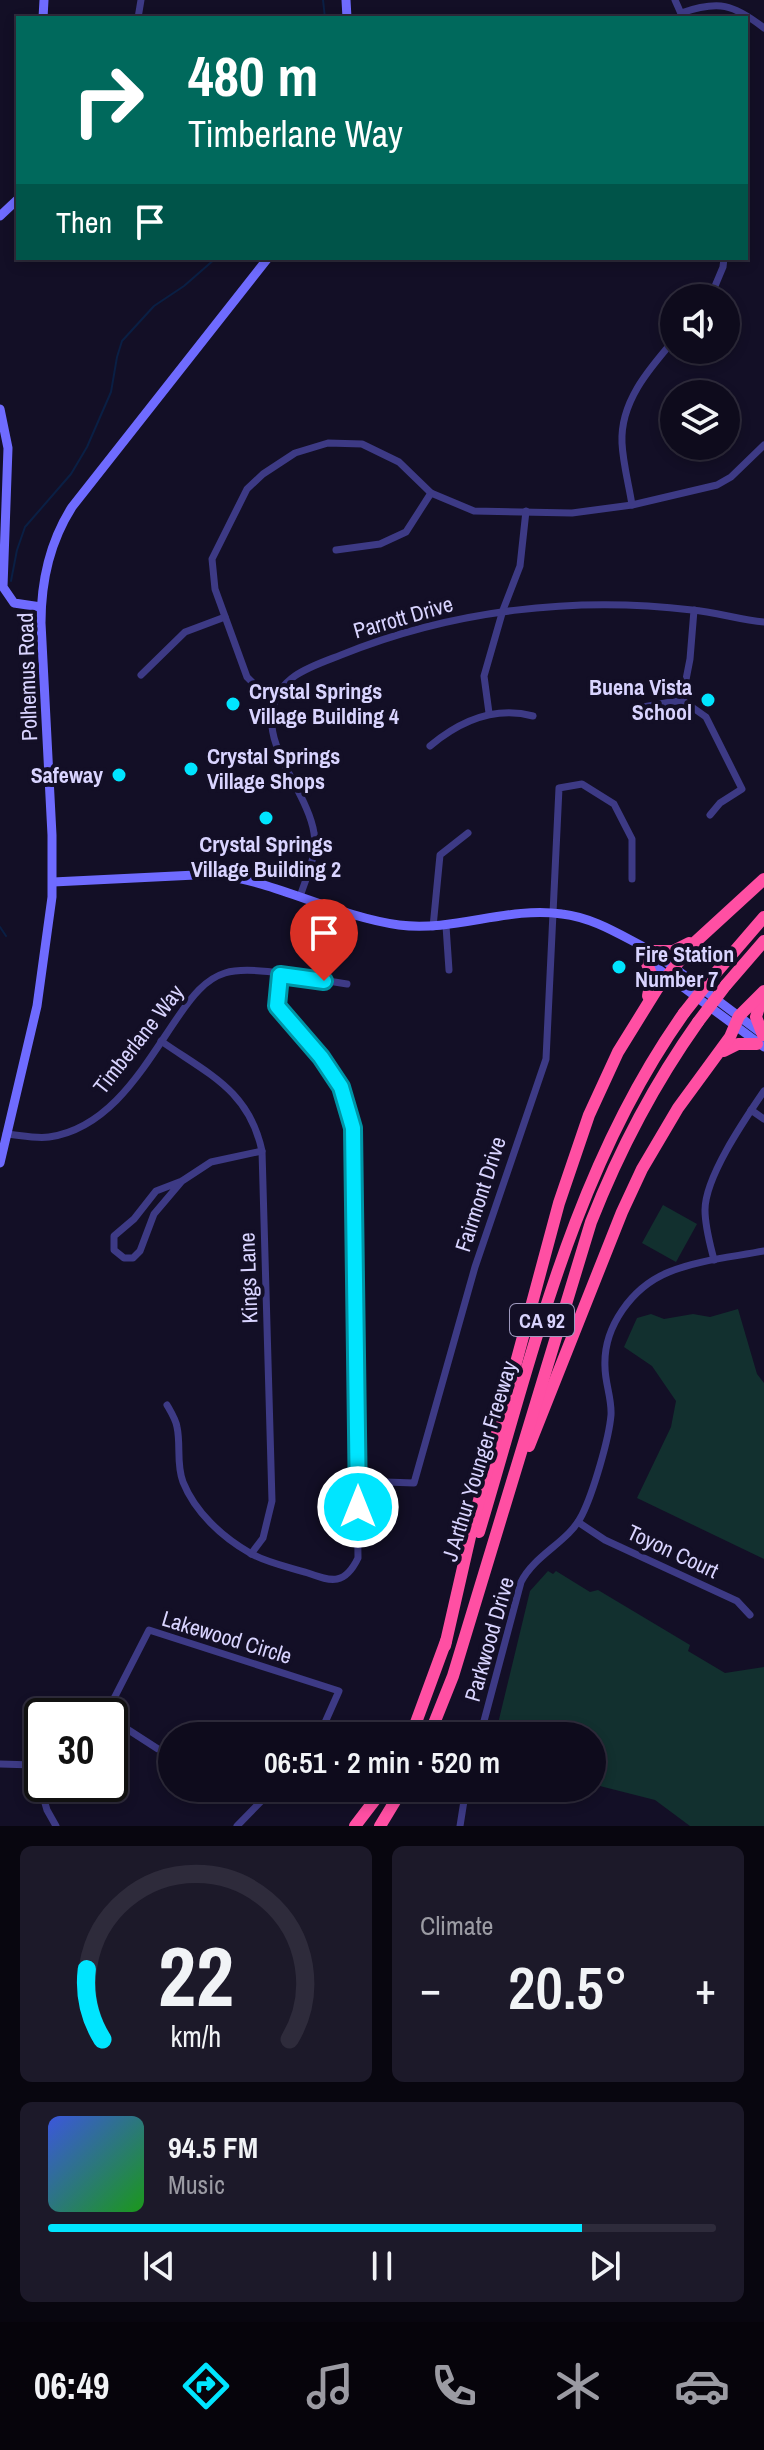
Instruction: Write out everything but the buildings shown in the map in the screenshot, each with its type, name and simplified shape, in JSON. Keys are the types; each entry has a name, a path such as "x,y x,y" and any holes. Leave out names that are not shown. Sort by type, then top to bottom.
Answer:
{"highway":[{"path":"445,1646 475,1515 567,1176 606,1076 638,1017 671,972 702,935 764,879"},
{"name":"J Arthur Younger Freeway","path":"416,1722 445,1646 576,1216 625,1108 684,1013 764,917"},
{"path":"638,1017 652,979 648,955 673,951 702,935"},
{"name":"J Arthur Younger Freeway","path":"434,1722 455,1668 570,1286 598,1206 645,1107 698,1022 764,941"},
{"path":"502,1513 628,1198 664,1130 737,1022 764,993"},
{"path":"712,1061 735,1045 762,1040 756,1017 764,993"},
{"path":"358,1826 374,1802"},
{"path":"380,1826 396,1802"},
{"path":"390,1826 400,1802"}],"street":[{"path":"675,0 682,16 715,4 730,6 745,16"},
{"path":"0,216 16,201"},
{"name":"Polhemus Road","path":"0,1163 41,988 53,882 41,607 48,559 72,507 266,260"},
{"path":"716,284 724,260"},
{"path":"632,505 622,441 627,407 645,374 660,356"},
{"path":"0,409 8,448 3,587 14,603 41,607"},
{"path":"300,897 314,852 315,834 273,734 271,718 276,697 257,687 247,677 215,589 212,559 247,489 295,453 328,443 362,444 399,462 431,493 474,511 572,513 632,505 717,485 731,477 764,445"},
{"path":"336,550 380,544 406,532 431,493"},
{"path":"489,713 484,676 503,610 520,566 526,511"},
{"name":"Parrott Drive","path":"276,697 285,683 297,674 359,648 459,619 503,610 573,604 694,610 764,622"},
{"path":"682,700 690,659 694,610"},
{"path":"141,675 185,632 225,617"},
{"path":"643,707 682,700 706,717 742,789 720,803 710,815"},
{"path":"430,746 445,733 489,713 505,711 533,716"},
{"name":"Fairmont Drive","path":"357,1481 414,1483 475,1267 546,1059 559,788 582,784 614,804 632,839 632,879"},
{"path":"433,927 440,855 468,833"},
{"path":"53,882 204,873 242,879 384,922 433,927 552,913 594,922 637,946 762,1040"},
{"path":"446,926 449,970"},
{"name":"Timberlane Way","path":"6,1134 49,1138 82,1126 110,1106 131,1085 187,1003 203,986 224,973 249,970 347,984"},
{"path":"167,1405 177,1426 183,1482 204,1517 218,1531 251,1554 329,1580 345,1577 352,1571 358,1558 353,1128 341,1087 321,1057 277,1006 280,975"},
{"name":"Kings Lane","path":"161,1041 224,1085 243,1103 258,1131 262,1151 272,1501 263,1538 251,1554"},
{"path":"714,1260 705,1212 706,1200 733,1139 764,1091"},
{"path":"751,1110 764,1119"},
{"path":"182,1181 154,1214 140,1251 133,1258 124,1258 114,1250 114,1236 134,1219 156,1191 182,1181 211,1162 262,1151"},
{"name":"Parkwood Drive","path":"484,1722 521,1582 534,1563 578,1522 609,1426 611,1409 604,1362 617,1318 632,1298 654,1279 670,1271 764,1251"},
{"name":"Toyon Court","path":"578,1522 605,1540 737,1601 750,1615"},
{"name":"Lakewood Circle","path":"116,1698 149,1630 339,1691 325,1722"},
{"path":"128,1730 158,1749"},
{"path":"0,1764 24,1763"},
{"path":"45,1802 56,1826"},
{"path":"237,1826 260,1802"},
{"path":"462,1825 464,1802"}],"green space":[{"path":"663,1205 697,1224 676,1262 642,1243"},
{"path":"738,1309 757,1374 764,1383 764,1559 637,1498 671,1427 676,1401 652,1366 624,1347 637,1318 651,1314 664,1319 693,1314 710,1317"},
{"path":"548,1571 553,1574 556,1571 590,1592 598,1590 690,1645 688,1651 725,1673 764,1667 764,1826 690,1826 655,1800 606,1788 606,1722 498,1722 530,1591"}],"waterway":[{"path":"323,0 325,16"},
{"path":"11,581 25,527 71,474 87,447 111,392 122,341 154,306 184,286 214,260"},
{"path":"0,927 6,936"}],"place":[{"name":"Buena Vista School","path":"708,700"},
{"name":"Crystal Springs Village Building 4","path":"233,704"},
{"name":"Crystal Springs Village Shops","path":"191,769"},
{"name":"Safeway","path":"119,775"},
{"name":"Crystal Springs Village Building 2","path":"266,818"},
{"name":"Fire Station Number 7","path":"619,967"}],"route":[{"path":"324,981 280,975 277,1006 321,1057 341,1087 353,1128 358,1507"}]}
